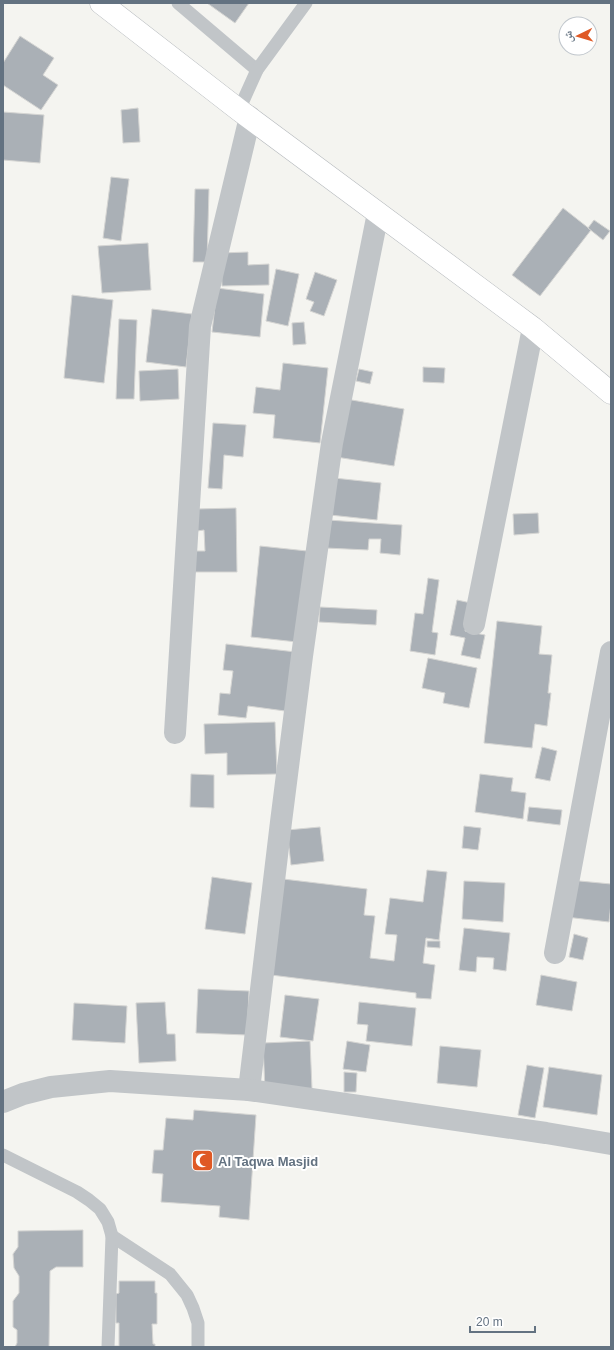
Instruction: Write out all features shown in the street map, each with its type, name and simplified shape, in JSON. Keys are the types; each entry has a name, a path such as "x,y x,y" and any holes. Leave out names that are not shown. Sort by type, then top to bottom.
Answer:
{"main road":[{"path":"101,3 245,114 533,328 611,393"}],"street":[{"path":"175,733 200,326 245,114"},
{"path":"249,1090 301,664 332,443 378,212"},
{"path":"474,624 533,328"},
{"path":"555,953 611,652"},
{"path":"3,1102 23,1094 51,1087 110,1081 249,1090 546,1133 611,1144"}],"lane":[{"path":"178,3 257,70"},
{"path":"245,114 257,70 306,3"},
{"path":"3,1155 77,1192 100,1209 108,1222 112,1236 108,1347"},
{"path":"112,1236 170,1274 187,1295 198,1323 198,1347"}],"building":[{"path":"207,3 249,3 235,23"},
{"path":"20,36 54,58 43,75 58,85 41,110 3,85 3,63"},
{"path":"138,108 140,142 123,143 121,110"},
{"path":"3,112 44,115 40,163 3,160"},
{"path":"111,177 129,179 121,241 103,238"},
{"path":"195,189 209,189 207,262 193,262"},
{"path":"563,208 591,230 540,296 512,275"},
{"path":"594,220 610,231 603,240 588,228"},
{"path":"148,243 151,290 102,293 98,246"},
{"path":"248,252 248,265 269,264 269,285 222,286 221,253"},
{"path":"276,269 299,274 288,326 266,321"},
{"path":"315,272 337,280 324,316 310,311 314,302 306,299"},
{"path":"217,288 264,294 260,337 212,332"},
{"path":"72,295 113,300 104,383 64,378"},
{"path":"152,309 192,314 186,367 146,362"},
{"path":"119,319 137,320 134,399 116,399"},
{"path":"304,322 306,344 293,345 292,323"},
{"path":"283,363 328,368 320,443 273,438 275,415 253,413 256,387 280,390"},
{"path":"423,367 445,368 444,383 423,382"},
{"path":"178,369 179,399 140,401 139,371"},
{"path":"359,369 373,372 370,384 356,381"},
{"path":"346,399 404,409 394,466 336,457"},
{"path":"213,423 246,425 243,457 224,455 222,489 208,488"},
{"path":"334,478 381,483 377,520 330,515"},
{"path":"236,508 237,572 192,572 191,551 205,551 204,530 197,531 196,509"},
{"path":"538,513 539,533 514,535 513,514"},
{"path":"328,520 402,525 400,555 380,553 381,539 369,539 368,550 326,548"},
{"path":"260,546 307,551 297,642 251,637"},
{"path":"428,578 439,580 432,632 438,633 435,655 410,651 415,613 423,614"},
{"path":"457,600 471,603 465,631 485,635 480,659 461,655 465,638 450,635"},
{"path":"320,607 377,610 376,625 319,622"},
{"path":"497,621 542,626 539,654 552,655 548,693 551,693 547,726 535,724 532,748 484,743"},
{"path":"226,644 296,652 285,711 248,706 246,718 218,715 220,693 230,694 233,671 223,670"},
{"path":"428,658 477,668 469,708 443,703 445,693 422,688"},
{"path":"275,722 277,774 227,775 227,753 205,754 204,724"},
{"path":"542,747 557,751 550,781 535,778"},
{"path":"191,774 214,775 214,808 190,807"},
{"path":"480,774 513,778 511,791 526,793 523,819 475,812"},
{"path":"529,807 562,810 560,825 527,821"},
{"path":"464,826 481,828 478,850 462,848"},
{"path":"320,827 324,861 291,865 287,830"},
{"path":"427,870 447,872 439,940 426,938 423,963 435,965 431,999 416,998 416,993 271,975 283,879 367,889 364,915 375,916 370,958 394,961 397,935 385,934 390,898 423,902"},
{"path":"212,877 252,883 245,934 205,929"},
{"path":"569,880 611,884 609,922 566,917"},
{"path":"464,881 505,883 503,922 462,919"},
{"path":"464,928 510,933 506,971 493,969 494,958 477,957 476,972 459,970"},
{"path":"574,934 588,938 583,960 569,957"},
{"path":"427,941 440,941 440,948 427,947"},
{"path":"541,975 577,982 572,1011 536,1005"},
{"path":"198,989 249,991 247,1035 196,1033"},
{"path":"285,995 319,999 313,1041 280,1037"},
{"path":"165,1002 167,1034 175,1034 176,1061 139,1063 136,1003"},
{"path":"359,1002 416,1008 412,1046 366,1041 368,1025 357,1024"},
{"path":"74,1003 127,1006 125,1043 72,1040"},
{"path":"310,1041 312,1089 265,1090 263,1043"},
{"path":"347,1041 370,1045 366,1072 343,1069"},
{"path":"440,1046 481,1050 477,1087 437,1083"},
{"path":"527,1065 544,1068 535,1118 518,1115"},
{"path":"549,1067 602,1075 597,1115 543,1107"},
{"path":"344,1072 357,1073 356,1092 344,1092"},
{"name":"Al Taqwa Masjid","path":"194,1110 256,1115 249,1220 219,1217 220,1206 161,1202 163,1174 152,1173 154,1150 163,1150 166,1118 193,1120"},
{"path":"83,1230 83,1267 56,1267 50,1271 49,1347 15,1347 17,1343 17,1330 13,1327 13,1301 19,1293 19,1276 14,1268 13,1254 18,1247 18,1231"},
{"path":"119,1281 155,1281 155,1293 157,1293 157,1324 152,1324 153,1344 155,1344 155,1347 114,1347 119,1346 119,1323 116,1323 116,1294 119,1293"}],"place":[{"name":"Al Taqwa Masjid","path":"202,1161"}]}
